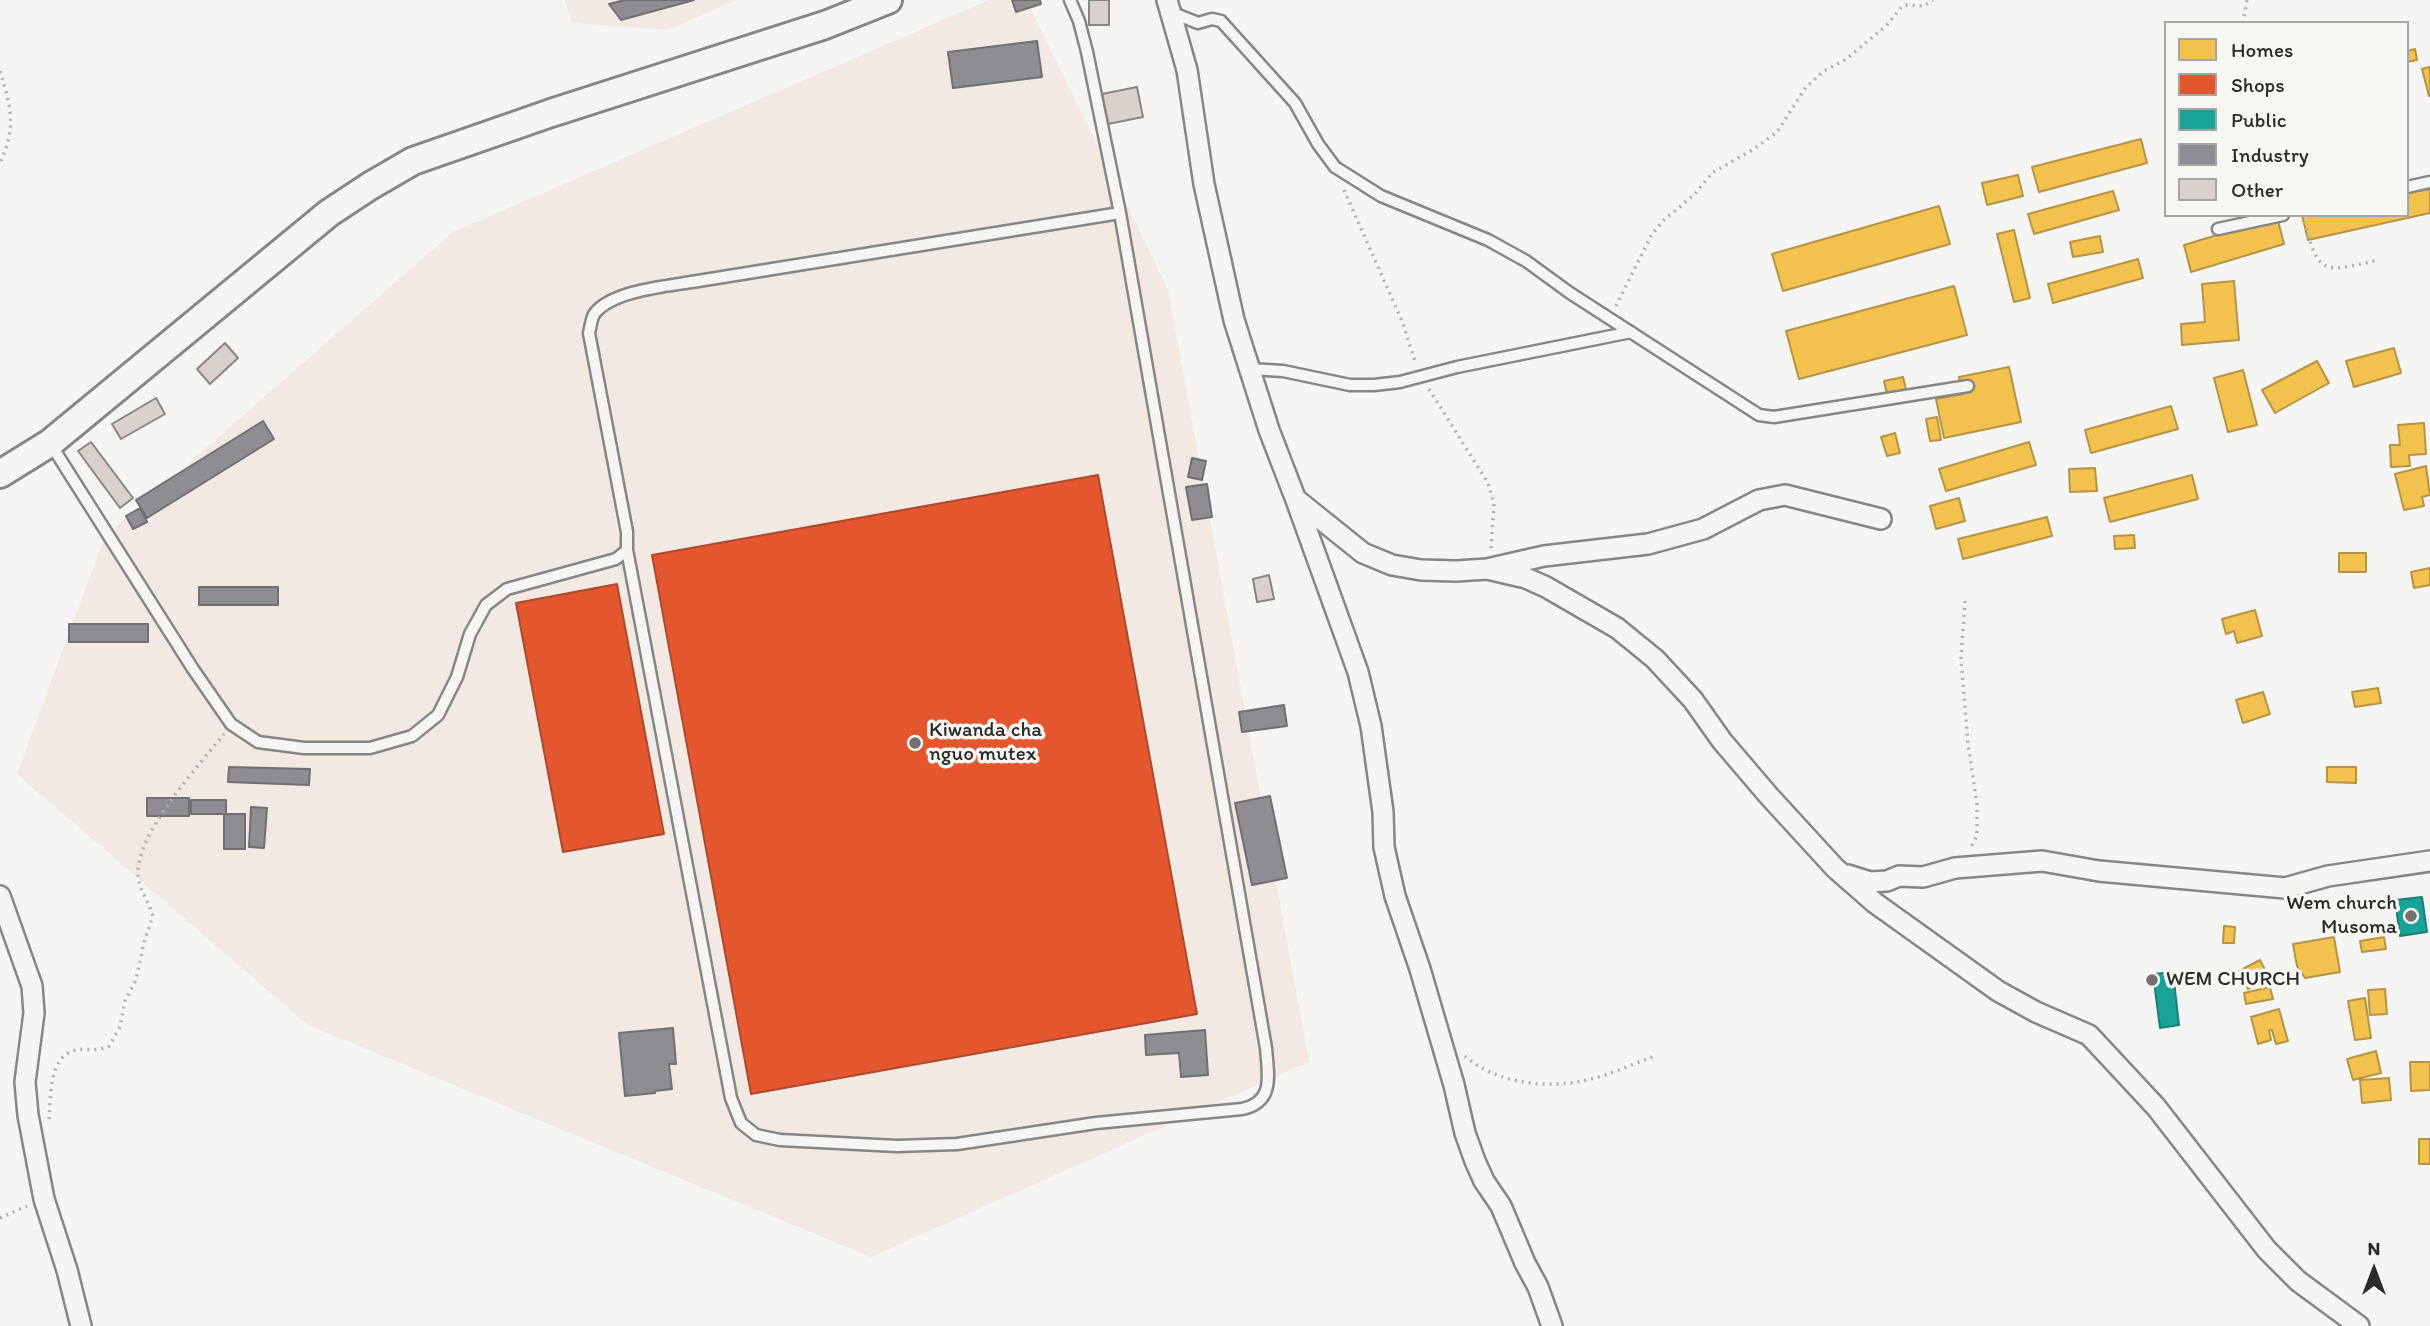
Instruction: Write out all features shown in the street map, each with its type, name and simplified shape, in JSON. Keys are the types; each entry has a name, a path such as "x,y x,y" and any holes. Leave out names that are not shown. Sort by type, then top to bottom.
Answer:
{"street":[{"path":"0,474 50,443 329,213 413,161 551,113 825,25 888,0"},
{"path":"1170,7 1187,70 1214,236 1248,369 1358,672 1371,726 1383,813 1384,846 1395,897 1440,1034 1465,1133 1475,1161 1483,1181 1500,1206 1538,1287 1552,1326"},
{"path":"1296,499 1363,553 1392,565 1421,570 1487,569 1544,556 1648,544 1703,530 1759,499 1785,495 1881,520"},
{"path":"1487,569 1526,578 1546,587 1617,628 1656,659 1693,700 1769,796 1835,868 1875,903 1998,991 2036,1012 2089,1035 2156,1107 2267,1250 2298,1281 2359,1326"},
{"path":"1835,868 1870,882 1887,881 1899,876 1923,877 1955,868 2042,861 2099,871 2285,888 2328,876 2430,861"},
{"path":"0,896 32,986 34,1013 25,1082 28,1115 44,1199 67,1270 81,1326"}],"lane":[{"path":"1070,0 1087,52 1119,213 1266,1048 1267,1087 1262,1100 1255,1106 1096,1123 957,1144 897,1146 780,1139 757,1135 741,1123 731,1098 627,550 627,532 589,333 593,315 604,303 631,294 698,281 1119,213"},
{"path":"1170,7 1198,23 1212,19 1221,21 1295,103 1335,167 1381,196 1488,240 1526,261 1759,415 1774,417 1968,386"},
{"path":"2409,187 2430,182"},
{"path":"2218,229 2274,217"},
{"path":"1248,369 1283,371 1350,385 1374,386 1631,332"},
{"path":"50,443 193,669 231,724 258,742 303,747 370,748 412,736 438,715 457,677 470,634 486,605 507,589 616,559 627,550"}],"path":[{"path":"1610,318 1652,234 1664,220 1693,195 1712,173 1754,149 1777,132 1800,95 1817,77 1845,60 1886,26 1901,8 1905,5 1923,6 1933,0"},
{"path":"2243,21 2247,0"},
{"path":"0,71 11,118 9,142 0,163"},
{"path":"1335,167 1402,321 1421,377 1488,483 1494,504 1494,529 1487,569"},
{"path":"2303,217 2319,262 2335,269 2378,260"},
{"path":"1955,868 1977,836 1976,791 1968,744 1961,658 1965,601"},
{"path":"49,1131 52,1087 60,1060 69,1052 80,1049 98,1050 109,1046 120,1027 125,1002 136,980 153,916 138,881 145,842 151,830 231,724"},
{"path":"1440,1034 1472,1062 1520,1082 1550,1085 1580,1082 1655,1056"},
{"path":"0,1218 44,1199"}],"shaded area":[{"path":"565,0 736,0 668,30 572,23"},
{"path":"989,0 1026,0 1168,289 1309,1062 871,1257 308,1025 17,774 105,536 453,232"}],"building: Homes":[{"path":"2415,49 2417,60 2409,62 2409,50"},
{"path":"2430,67 2430,96 2429,96 2422,69"},
{"path":"2141,139 2147,163 2039,192 2032,167"},
{"path":"2018,175 2023,196 1987,205 1982,183"},
{"path":"2430,186 2430,213 2308,240 2302,217 2409,217 2409,191"},
{"path":"2113,191 2119,210 2034,234 2028,214"},
{"path":"1939,206 1950,244 1783,291 1772,254"},
{"path":"2277,217 2284,244 2191,272 2184,245"},
{"path":"2014,230 2030,298 2014,302 1997,234"},
{"path":"2100,236 2103,252 2073,257 2070,242"},
{"path":"2138,259 2143,278 2053,303 2048,284"},
{"path":"2234,281 2239,340 2182,345 2181,324 2205,322 2202,284"},
{"path":"1954,286 1967,335 1799,379 1786,331"},
{"path":"2394,348 2401,373 2354,387 2346,361"},
{"path":"2317,361 2329,383 2275,413 2262,390"},
{"path":"2009,367 2021,422 1944,438 1936,399 1963,394 1959,377"},
{"path":"2243,370 2257,425 2228,432 2214,378"},
{"path":"1903,377 1906,390 1887,394 1884,381"},
{"path":"2171,406 2178,429 2091,453 2085,430"},
{"path":"1937,417 1941,440 1930,441 1926,419"},
{"path":"2424,423 2426,454 2409,455 2410,466 2391,467 2390,445 2400,445 2398,425"},
{"path":"1895,433 1900,453 1887,456 1881,437"},
{"path":"2029,442 2036,465 1946,491 1939,469"},
{"path":"2426,466 2430,495 2422,497 2424,506 2404,510 2395,474"},
{"path":"2095,468 2097,491 2070,492 2069,469"},
{"path":"2192,475 2198,499 2110,522 2104,498"},
{"path":"1959,498 1965,521 1936,529 1930,506"},
{"path":"2047,517 2052,536 1963,559 1958,539"},
{"path":"2134,535 2135,548 2115,549 2114,536"},
{"path":"2339,553 2366,553 2366,572 2339,572"},
{"path":"2430,568 2430,585 2414,588 2411,572"},
{"path":"2255,610 2262,636 2237,643 2234,631 2226,634 2222,619"},
{"path":"2378,688 2381,703 2355,707 2352,692"},
{"path":"2263,692 2270,714 2243,723 2236,700"},
{"path":"2327,767 2356,767 2356,783 2327,782"},
{"path":"2224,926 2235,927 2234,943 2223,943"},
{"path":"2334,937 2340,972 2305,978 2297,966 2293,944"},
{"path":"2384,937 2386,949 2362,952 2360,941"},
{"path":"2260,960 2269,978 2248,989 2239,971"},
{"path":"2270,987 2273,999 2246,1004 2244,993"},
{"path":"2385,989 2387,1014 2370,1015 2368,990"},
{"path":"2365,998 2371,1038 2355,1040 2348,1001"},
{"path":"2279,1009 2288,1041 2276,1044 2272,1030 2269,1030 2271,1040 2258,1044 2251,1017"},
{"path":"2376,1051 2381,1073 2353,1080 2347,1059"},
{"path":"2410,1062 2430,1062 2430,1090 2411,1091"},
{"path":"2389,1078 2391,1100 2362,1103 2360,1080"},
{"path":"2419,1139 2430,1139 2430,1164 2419,1164"}],"building: Shops":[{"path":"1098,475 1197,1014 751,1094 652,555"},
{"path":"617,584 664,834 563,852 516,603"}],"building: Public":[{"name":"Wem church Musoma","path":"2422,897 2427,932 2400,936 2395,900"},
{"name":"WEM CHURCH","path":"2173,972 2179,1025 2160,1028 2153,974"}],"building: Industry":[{"path":"625,0 694,0 621,20 609,4"},
{"path":"1012,0 1040,0 1041,4 1016,12"},
{"path":"1037,41 1042,77 953,88 948,52"},
{"path":"263,421 274,439 147,518 136,500"},
{"path":"1192,458 1206,461 1202,480 1188,477"},
{"path":"1207,484 1212,517 1192,520 1186,487"},
{"path":"140,508 147,522 133,529 126,516"},
{"path":"199,587 278,587 278,605 199,605"},
{"path":"69,624 148,624 148,642 69,642"},
{"path":"1284,705 1287,726 1242,732 1239,712"},
{"path":"229,767 310,769 309,785 228,782"},
{"path":"1270,796 1287,878 1252,885 1235,803"},
{"path":"147,798 189,798 189,816 147,816"},
{"path":"191,800 226,800 226,814 191,814"},
{"path":"251,807 267,808 264,848 249,847"},
{"path":"224,814 245,814 245,849 224,849"},
{"path":"673,1028 676,1064 669,1064 672,1089 625,1096 619,1033"},
{"path":"1205,1030 1208,1075 1181,1077 1179,1053 1146,1055 1145,1035"}],"building: Other":[{"path":"1089,0 1109,0 1109,25 1089,25"},
{"path":"1137,87 1143,117 1108,124 1102,94"},
{"path":"225,343 238,358 210,384 197,369"},
{"path":"156,398 165,414 121,439 112,424"},
{"path":"91,442 133,498 120,508 78,451"},
{"path":"1269,575 1274,599 1257,602 1253,579"}],"place":[{"name":"Kiwanda cha nguo mutex","path":"915,743"},
{"name":"Wem church Musoma","path":"2411,916"},
{"name":"WEM CHURCH","path":"2152,980"}]}
